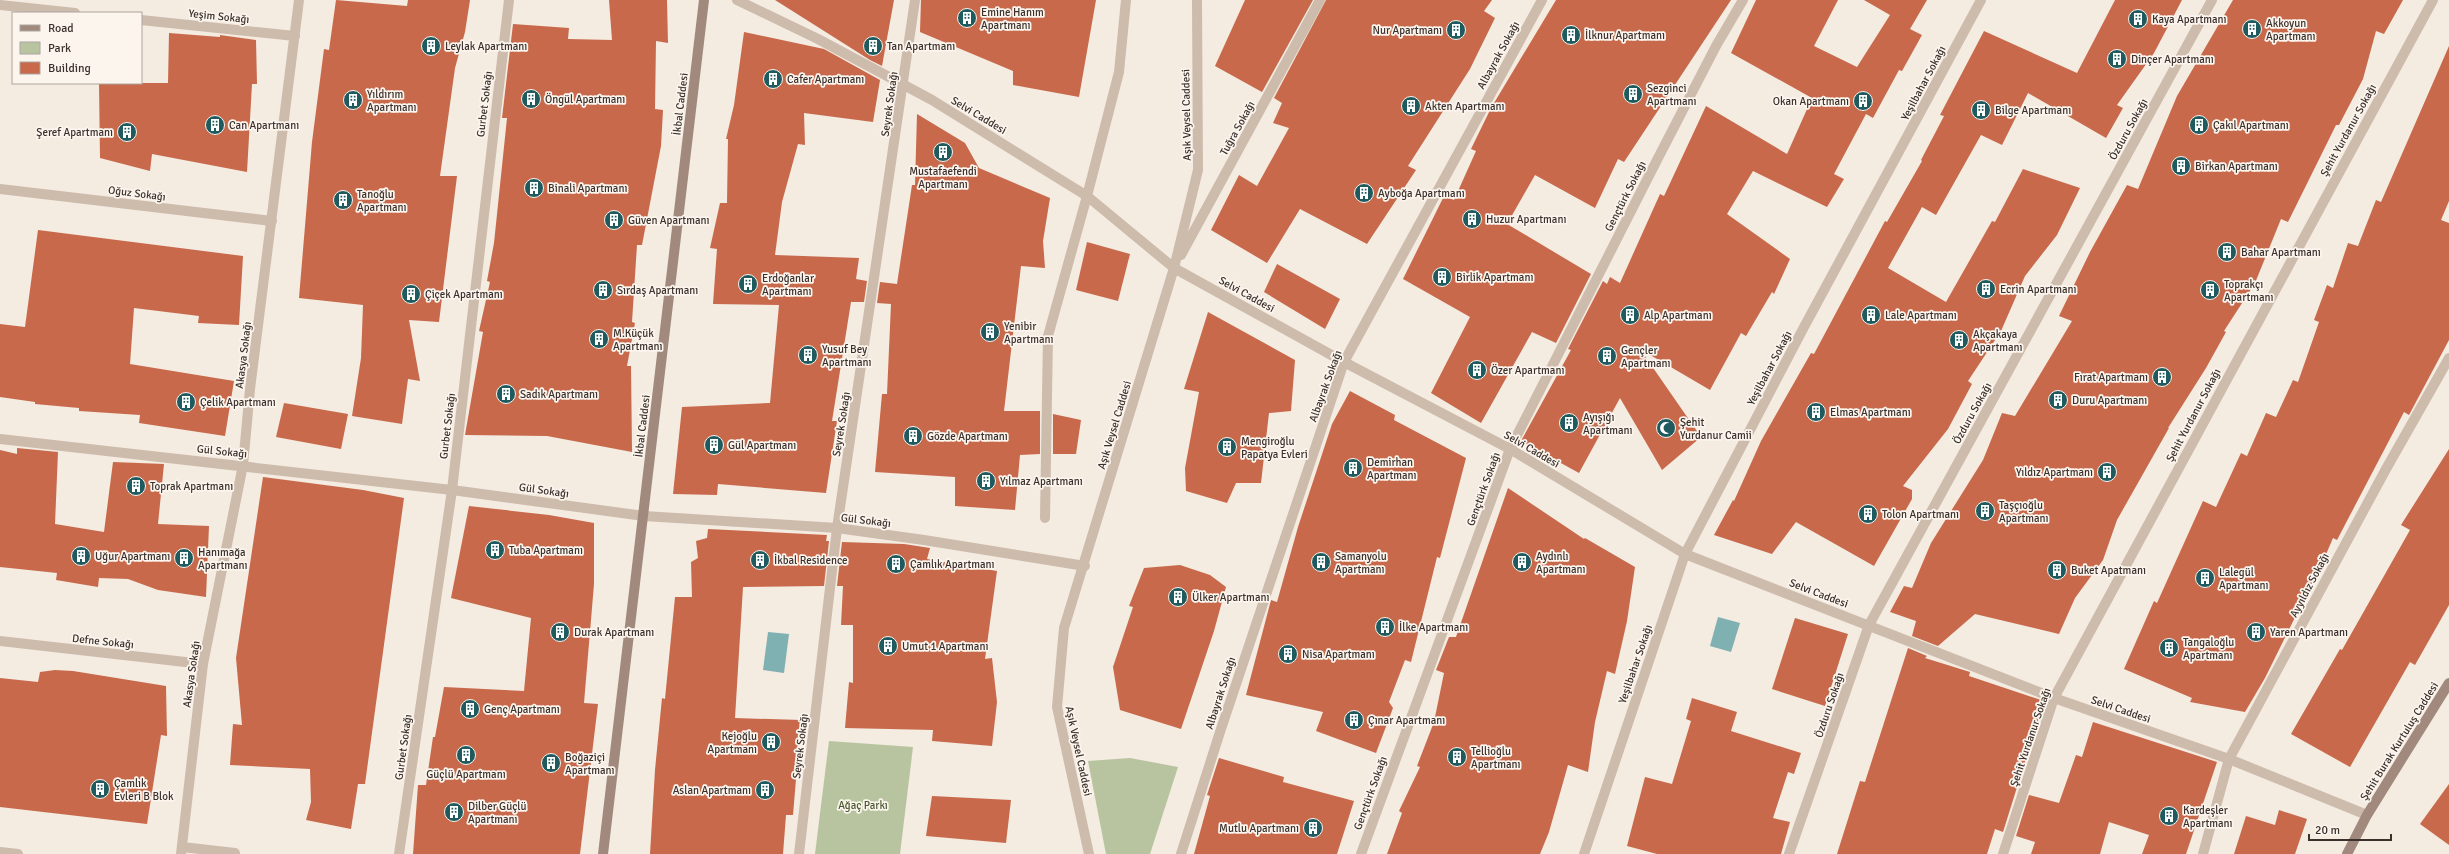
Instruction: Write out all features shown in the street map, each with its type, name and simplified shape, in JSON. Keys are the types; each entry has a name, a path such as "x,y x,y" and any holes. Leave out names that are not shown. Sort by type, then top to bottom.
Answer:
{"main road":[{"name":"İkbal Caddesi","path":"603,854 704,0"},
{"name":"Şehit Burak Kurtuluş Caddesi","path":"2347,854 2366,815 2449,683"}],"street":[{"name":"Akasya Sokağı","path":"181,851 203,664 243,465 250,389 299,0"},
{"name":"Gurbet Sokağı","path":"399,854 452,490 509,0"},
{"name":"Selvi Caddesi","path":"737,0 818,39 904,86 1087,196 1174,268 1344,362 1510,449 1685,554 2054,698 2229,759 2366,815"},
{"name":"Seyrek Sokağı","path":"799,854 837,528 904,86 915,0"},
{"path":"1045,518 1048,336 1087,196 1119,72 1126,0"},
{"name":"Aşık Veysel Caddesi","path":"1089,854 1057,707 1064,628 1085,566 1174,268 1198,170 1197,0"},
{"name":"Tuğra Sokağı","path":"1174,268 1320,0"},
{"name":"Albayrak Sokağı","path":"1182,854 1220,732 1344,362 1542,0"},
{"name":"Gençtürk Sokağı","path":"1361,854 1510,449 1716,46 1743,0"},
{"name":"Yeşilbahar Sokağı","path":"1584,854 1685,554 1804,327 1981,0"},
{"name":"Özduru Sokağı","path":"1789,854 1869,625 2212,0"},
{"name":"Şehit Yurdanur Sokağı","path":"2003,854 2054,698 2433,0"},
{"path":"0,5 66,12"},
{"name":"Yeşim Sokağı","path":"142,20 295,36"},
{"name":"Oğuz Sokağı","path":"0,190 272,221"},
{"name":"Ayyıldız Sokağı","path":"2203,854 2229,759 2382,476 2449,358"},
{"name":"Gül Sokağı","path":"0,439 243,465 452,490 644,516 837,528 924,540 1085,566"},
{"name":"Defne Sokağı","path":"0,641 203,664"},
{"path":"181,851 235,853"},
{"path":"0,852 18,854"}],"green space":[{"name":"Ağaç Parkı","path":"829,741 913,747 900,854 815,854"},
{"path":"1130,758 1178,767 1150,854 1106,854 1088,761"}],"water":[{"path":"1718,617 1740,623 1731,652 1710,646"},
{"path":"768,632 789,634 784,673 763,670"}],"building":[{"path":"336,0 407,6 408,0 470,0 465,32 455,68 440,176 457,176 439,322 409,320 420,381 408,379 402,424 352,416 361,358 363,305 299,298 312,142 324,49 329,50"},
{"path":"609,0 667,0 668,43 656,41 655,109 663,110 661,146 642,245 637,245 632,322 635,323 627,366 631,366 632,452 547,436 465,435 483,332 479,331 490,282 487,281 494,243 507,118 502,118 513,24 569,28 568,39 612,40"},
{"name":"Tan Apartmanı","path":"775,0 894,0 882,66 870,60"},
{"path":"921,0 1096,0 1079,97 1013,85 1013,71 920,32"},
{"path":"1245,0 1313,0 1262,92 1215,66"},
{"path":"1326,0 1492,0 1484,11 1495,18 1470,69 1408,166 1416,170 1367,244 1300,209 1267,263 1211,230 1239,175 1257,186 1289,128 1273,123 1282,103 1274,98"},
{"path":"1556,0 1731,0 1624,162 1618,159 1595,208 1535,175 1507,224 1591,274 1556,343 1532,332 1481,423 1431,393 1470,317 1403,279 1444,196 1454,200 1476,151 1471,149 1491,108"},
{"path":"1756,0 1838,0 1814,46 1857,67 1890,15 1864,0 1927,0 1910,29 1922,35 1902,71 1899,70 1873,118 1866,114 1834,174 1844,179 1827,207 1753,171 1727,214 1790,259 1774,294 1772,292 1746,336 1741,333 1710,390 1640,349 1701,437 1662,470 1620,398 1579,473 1521,441 1571,350 1568,349 1603,281 1607,284 1610,277 1620,283 1660,194 1664,196 1706,106 1787,154 1812,98 1731,53"},
{"path":"2115,0 2182,0 2154,53 2117,105 2123,108 2106,138 2028,93 2002,145 1981,135 1936,215 1922,207 1888,268 1946,302 1992,221 1995,222 2023,169 2080,188 2057,235 2025,276 2001,331 1968,381 1972,384 1948,429 1903,486 1912,490 1912,499 1874,566 1796,522 1772,554 1714,535 1733,500 1734,501 1761,441 1811,353 1814,354 1885,221 1887,222 1922,161 1921,160 1944,116 1940,115 1984,31 2077,73"},
{"path":"2233,0 2403,0 2384,34 2376,31 2363,79 2339,125 2336,125 2288,222 2281,219 2255,283 2224,331 2226,332 2206,368 2168,428 2117,520 2103,560 2075,598 2059,634 1975,614 1938,646 1912,636 1916,621 1890,612 1904,586 1912,588 1931,543 1983,460 2002,413 2015,416 2072,321 2059,316 2090,252 2127,185 2138,189 2177,96"},
{"path":"744,32 824,49 880,80 873,122 804,113 805,145 798,144 782,202 775,255 859,258 856,279 867,281 864,302 851,302 832,421 837,421 826,493 718,484 717,495 673,494 682,407 770,403 779,305 713,304 717,249 710,248 720,203 727,203 728,139 726,139 734,105"},
{"path":"169,33 220,37 220,35 256,40 257,84 252,84 247,172 152,154 150,171 100,158 99,84 168,83"},
{"path":"2449,46 2449,201 2441,220 2449,223 2449,340 2409,415 2404,412 2337,540 2333,538 2312,587 2310,587 2265,678 2245,712 2190,702 2192,698 2124,669 2154,601 2157,603 2203,501 2216,507 2241,453 2247,456 2266,413 2276,417 2293,380 2298,382 2319,322 2314,320 2327,285 2333,288 2348,243 2358,246 2376,200 2381,202"},
{"path":"917,114 965,143 979,168 1050,198 1043,241 1045,268 1021,266 1004,411 1040,411 1040,454 1020,455 1015,510 955,506 955,477 875,472 882,394 887,394 891,304 877,303 880,282 897,284 912,185 915,185"},
{"path":"38,230 243,256 239,325 198,323 199,316 134,308 130,364 234,381 225,436 139,423 140,415 79,411 79,408 35,404 35,402 0,397 0,324 25,327"},
{"path":"1087,242 1130,254 1118,301 1076,290"},
{"path":"1277,264 1340,299 1325,329 1264,292"},
{"path":"1208,312 1295,360 1291,411 1269,413 1261,483 1236,483 1227,503 1186,491 1185,468 1199,392 1184,389"},
{"path":"1350,391 1395,415 1394,420 1466,458 1440,558 1437,557 1411,662 1405,660 1389,702 1393,708 1376,753 1316,731 1323,712 1246,695 1271,600 1277,602 1298,527 1332,424"},
{"path":"284,403 348,414 341,449 276,437"},
{"path":"1053,414 1081,420 1076,454 1053,454"},
{"path":"17,448 58,452 55,524 104,532 113,462 164,464 158,524 209,526 206,597 158,590 128,579 99,578 98,587 56,580 57,573 0,567 0,450 17,454"},
{"path":"2449,449 2449,605 2415,665 2410,662 2350,767 2291,734 2340,649 2342,650 2410,530 2401,525"},
{"path":"263,477 363,490 404,498 365,784 358,784 351,829 306,820 311,802 310,769 230,765 233,724 242,725 236,658"},
{"path":"1508,488 1584,539 1585,538 1635,567 1627,621 1615,674 1607,671 1595,722 1588,772 1568,765 1549,832 1540,854 1387,854 1402,813 1399,811 1420,767 1417,766 1434,722 1444,673 1436,670 1449,637 1456,637"},
{"path":"469,506 549,515 594,523 594,584 584,703 598,704 580,854 413,854 418,785 426,785 433,737 435,737 444,687 524,691 531,618 451,598"},
{"path":"708,529 827,535 826,541 829,541 824,586 743,587 735,718 801,720 793,815 786,815 783,854 650,854 655,770 662,698 665,699 675,597 692,597 691,562 698,558 696,541 707,538"},
{"path":"842,542 904,544 930,548 927,559 997,571 985,659 992,658 997,702 992,746 932,741 933,730 845,728 849,682 853,683 853,625 841,625 843,586 837,586"},
{"path":"1180,565 1210,575 1226,587 1214,631 1181,729 1120,710 1113,667 1133,607 1129,606 1144,568"},
{"path":"1795,618 1848,634 1825,706 1772,689"},
{"path":"1908,648 1927,656 1925,658 1970,672 1969,676 2044,701 2003,832 1995,829 1987,854 1837,854 1860,781 1865,782"},
{"path":"55,670 73,671 166,686 167,736 161,735 147,824 0,807 0,678 38,682 40,672"},
{"path":"1692,698 1737,712 1731,731 1801,753 1794,774 1788,772 1773,818 1790,822 1781,854 1657,854 1627,846 1645,777 1672,784 1691,721 1686,719"},
{"path":"2093,722 2217,762 2186,854 2142,854 2149,835 2109,822 2100,854 2031,854 2035,842 2016,836 2029,795 2059,803 2076,755 2082,757"},
{"path":"1219,758 1284,777 1283,782 1354,801 1337,854 1194,854 1210,796 1207,795"},
{"path":"2449,784 2449,845 2420,824"},
{"path":"932,796 1011,800 1006,843 926,836"},
{"path":"2279,810 2307,819 2295,854 2234,854 2246,816 2275,825"}],"place":[{"name":"Emine Hanım Apartmanı","path":"967,18"},
{"name":"Kaya Apartmanı","path":"2138,19"},
{"name":"Akkoyun Apartmanı","path":"2252,29"},
{"name":"Nur Apartmanı","path":"1456,30"},
{"name":"İlknur Apartmanı","path":"1571,35"},
{"name":"Leylak Apartmanı","path":"431,46"},
{"name":"Tan Apartmanı","path":"873,46"},
{"name":"Dinçer Apartmanı","path":"2117,59"},
{"name":"Cafer Apartmanı","path":"773,79"},
{"name":"Sezginci Apartmanı","path":"1633,94"},
{"name":"Öngül Apartmanı","path":"531,99"},
{"name":"Yıldırım Apartmanı","path":"353,100"},
{"name":"Okan Apartmanı","path":"1863,101"},
{"name":"Akten Apartmanı","path":"1411,106"},
{"name":"Bilge Apartmanı","path":"1981,110"},
{"name":"Can Apartmanı","path":"215,125"},
{"name":"Çakıl Apartmanı","path":"2199,125"},
{"name":"Şeref Apartmanı","path":"127,132"},
{"name":"Mustafaefendi Apartmanı","path":"943,152"},
{"name":"Birkan Apartmanı","path":"2181,166"},
{"name":"Binali Apartmanı","path":"534,188"},
{"name":"Ayboğa Apartmanı","path":"1364,193"},
{"name":"Tanoğlu Apartmanı","path":"343,200"},
{"name":"Huzur Apartmanı","path":"1472,219"},
{"name":"Güven Apartmanı","path":"614,220"},
{"name":"Bahar Apartmanı","path":"2227,252"},
{"name":"Birlik Apartmanı","path":"1442,277"},
{"name":"Erdoğanlar Apartmanı","path":"748,284"},
{"name":"Ecrin Apartmanı","path":"1986,289"},
{"name":"Sırdaş Apartmanı","path":"603,290"},
{"name":"Toprakçı Apartmanı","path":"2210,290"},
{"name":"Çiçek Apartmanı","path":"411,294"},
{"name":"Alp Apartmanı","path":"1630,315"},
{"name":"Lale Apartmanı","path":"1871,315"},
{"name":"Yenibir Apartmanı","path":"990,332"},
{"name":"M.Küçük Apartmanı","path":"599,339"},
{"name":"Akçakaya Apartmanı","path":"1959,340"},
{"name":"Yusuf Bey Apartmanı","path":"808,355"},
{"name":"Gençler Apartmanı","path":"1607,356"},
{"name":"Özer Apartmanı","path":"1477,370"},
{"name":"Fırat Apartmanı","path":"2162,377"},
{"name":"Sadık Apartmanı","path":"506,394"},
{"name":"Duru Apartmanı","path":"2058,400"},
{"name":"Çelik Apartmanı","path":"186,402"},
{"name":"Elmas Apartmanı","path":"1816,412"},
{"name":"Ayışığı Apartmanı","path":"1569,423"},
{"name":"Şehit Yurdanur Camii","path":"1666,428"},
{"name":"Gözde Apartmanı","path":"913,436"},
{"name":"Gül Apartmanı","path":"714,445"},
{"name":"Mengiroğlu Papatya Evleri","path":"1227,447"},
{"name":"Demirhan Apartmanı","path":"1353,468"},
{"name":"Yıldız Apartmanı","path":"2107,472"},
{"name":"Yılmaz Apartmanı","path":"986,481"},
{"name":"Toprak Apartmanı","path":"136,486"},
{"name":"Taşçıoğlu Apartmanı","path":"1985,511"},
{"name":"Tolon Apartmanı","path":"1868,514"},
{"name":"Tuba Apartmanı","path":"495,550"},
{"name":"Uğur Apartmanı","path":"81,556"},
{"name":"Hanımağa Apartmanı","path":"184,558"},
{"name":"İkbal Residence","path":"760,560"},
{"name":"Samanyolu Apartmanı","path":"1321,562"},
{"name":"Aydınlı Apartmanı","path":"1522,562"},
{"name":"Çamlık Apartmanı","path":"896,564"},
{"name":"Buket Apatmanı","path":"2057,570"},
{"name":"Lalegül Apartmanı","path":"2205,578"},
{"name":"Ülker Apartmanı","path":"1178,597"},
{"name":"İlke Apartmanı","path":"1385,627"},
{"name":"Durak Apartmanı","path":"560,632"},
{"name":"Yaren Apartmanı","path":"2256,632"},
{"name":"Umut 1 Apartmanı","path":"888,646"},
{"name":"Tangaloğlu Apartmanı","path":"2169,648"},
{"name":"Nisa Apartmanı","path":"1288,654"},
{"name":"Genç Apartmanı","path":"470,709"},
{"name":"Çınar Apartmanı","path":"1354,720"},
{"name":"Kejoğlu Apartmanı","path":"771,742"},
{"name":"Güçlü Apartmanı","path":"466,755"},
{"name":"Tellioğlu Apartmanı","path":"1457,757"},
{"name":"Boğaziçi Apartmanı","path":"551,763"},
{"name":"Çamlık Evleri B Blok","path":"100,789"},
{"name":"Aslan Apartmanı","path":"765,790"},
{"name":"Dilber Güçlü Apartmanı","path":"454,812"},
{"name":"Kardeşler Apartmanı","path":"2169,816"},
{"name":"Mutlu Apartmanı","path":"1313,828"}]}
